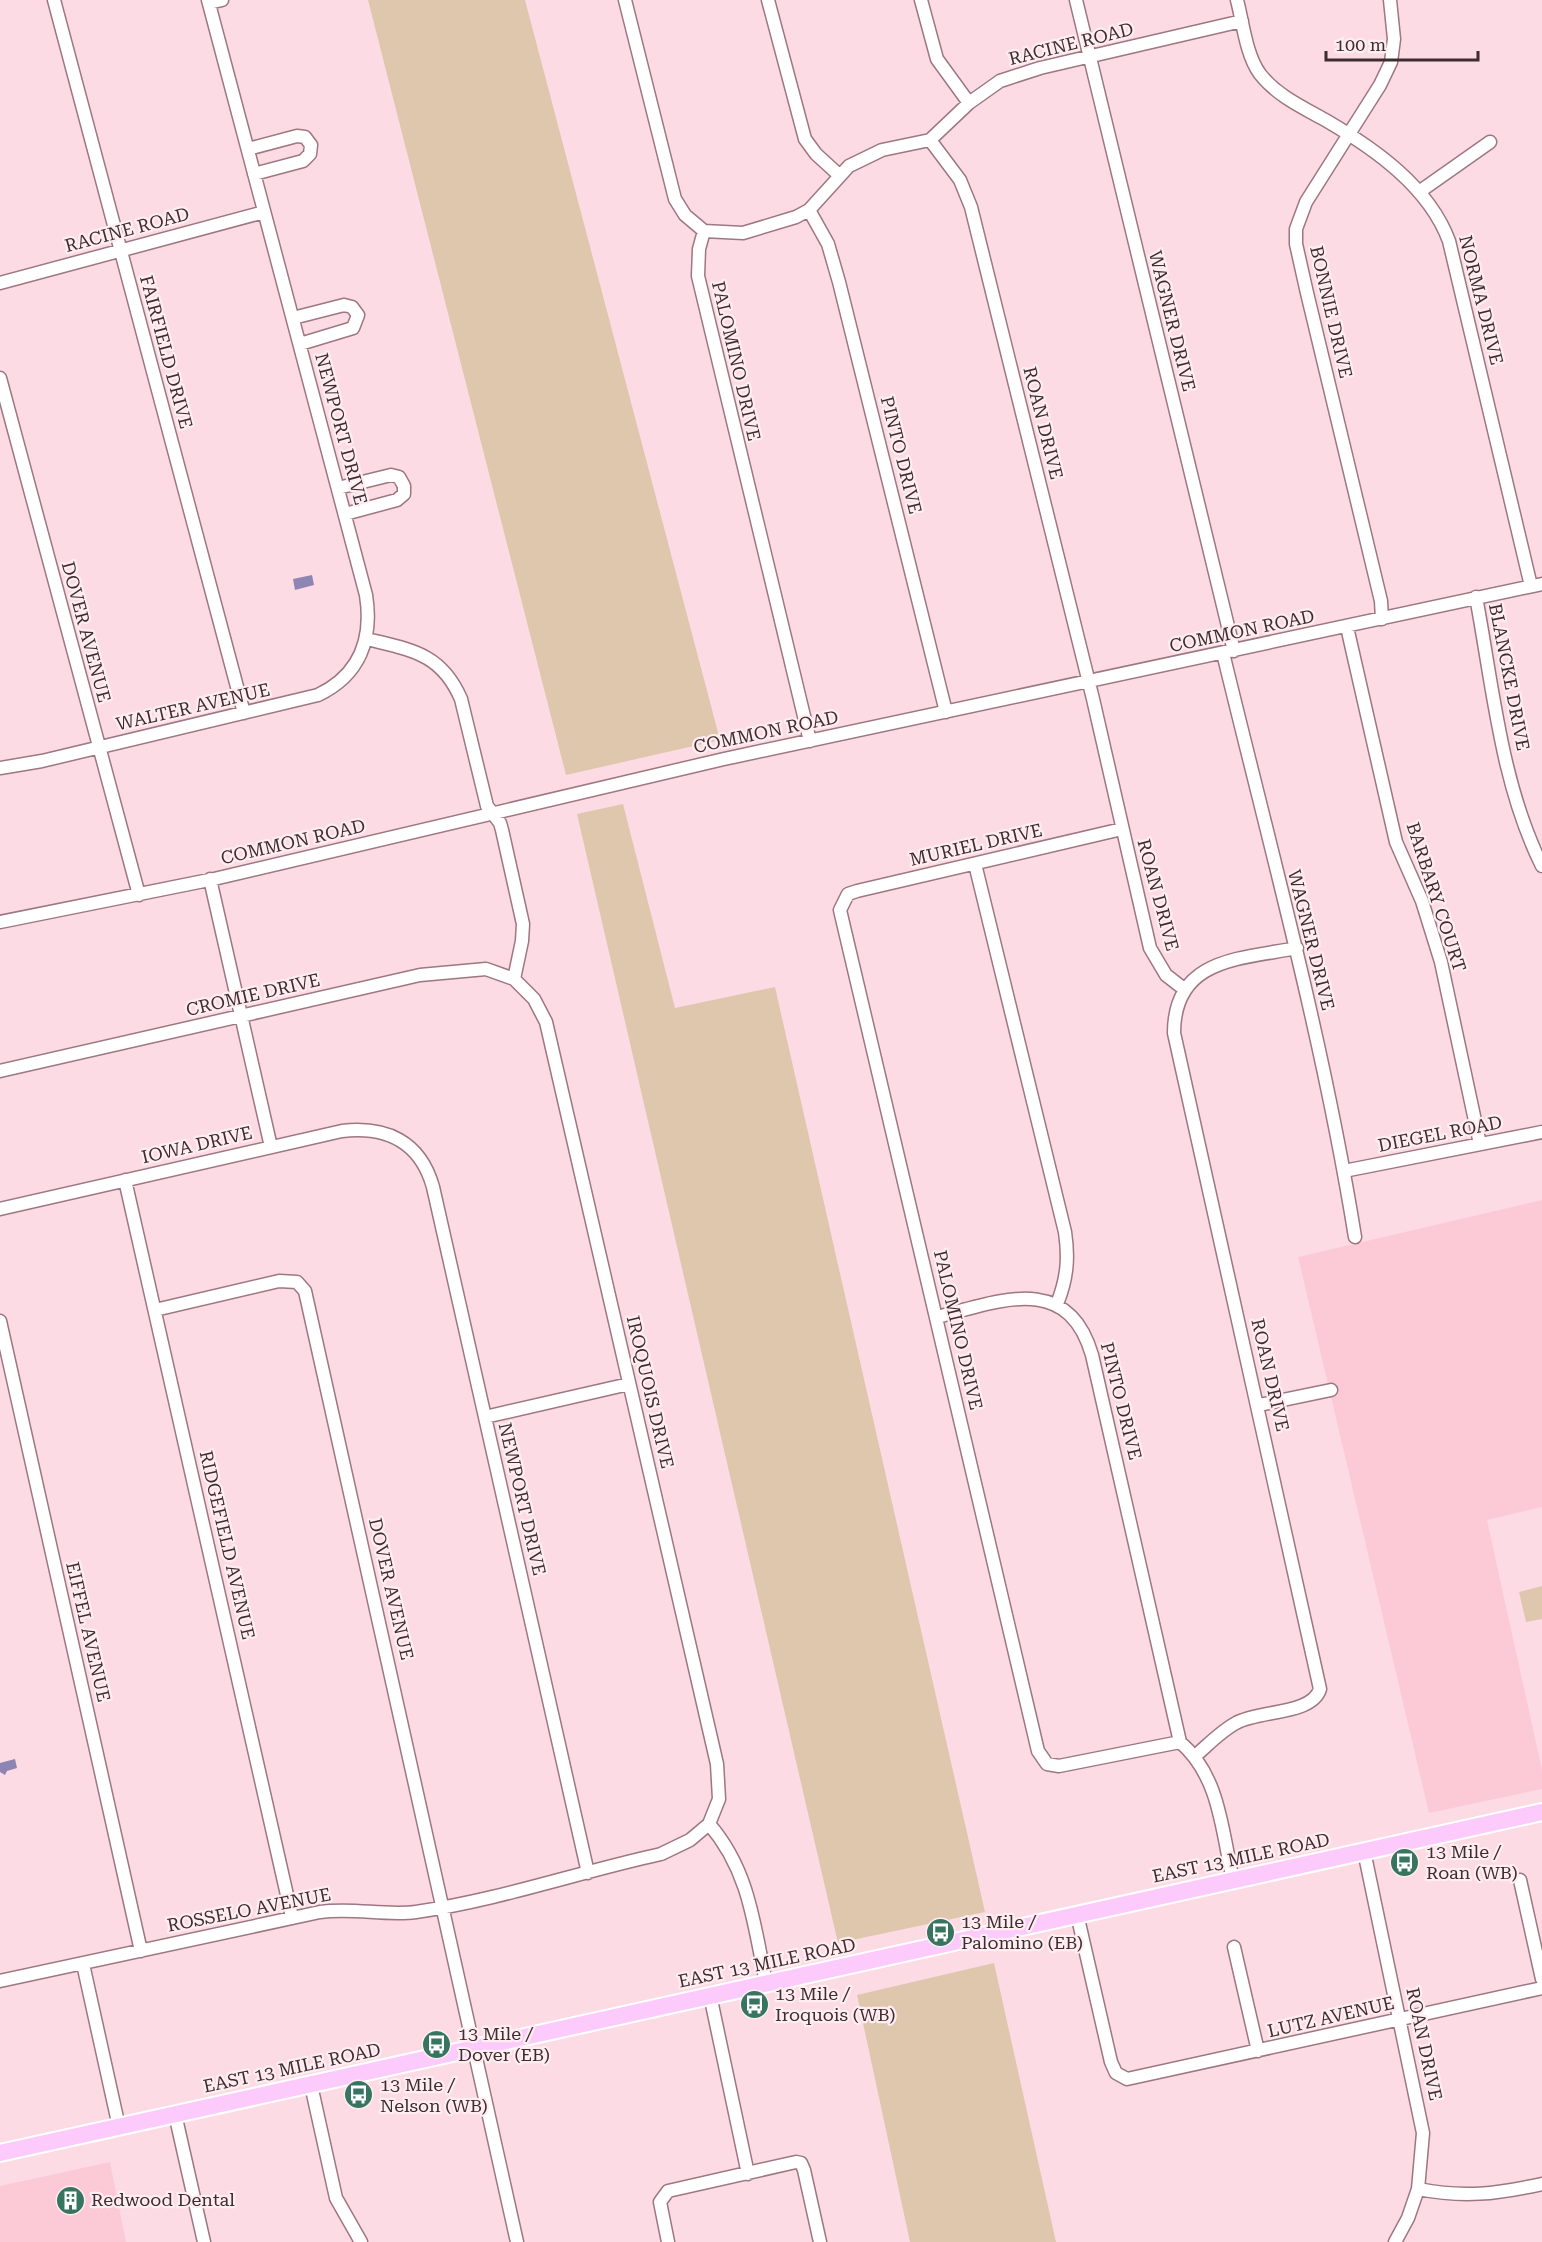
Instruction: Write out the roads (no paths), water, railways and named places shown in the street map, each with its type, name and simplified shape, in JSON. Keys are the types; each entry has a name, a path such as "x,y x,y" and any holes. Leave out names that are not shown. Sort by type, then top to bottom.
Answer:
{"main road":[{"name":"EAST 13 MILE ROAD","path":"0,2153 1542,1812"}],"street":[{"name":"FAIRFIELD DRIVE","path":"54,0 244,713"},
{"path":"625,0 675,199 685,215 704,231 743,233 788,221 808,210 839,175 870,154 930,140"},
{"path":"768,0 805,139 816,154 839,175"},
{"path":"921,0 937,59 969,103"},
{"name":"WAGNER DRIVE","path":"1076,0 1229,652 1257,798 1297,948 1344,1171 1355,1236"},
{"path":"1237,0 1251,56 1259,72 1282,95 1348,134 1391,63 1394,39 1390,0"},
{"name":"NEWPORT DRIVE","path":"213,1 254,174 366,595 369,622 367,639"},
{"name":"RACINE ROAD","path":"930,140 986,89 1017,75 1242,21"},
{"name":"NORMA DRIVE","path":"1348,134 1419,192 1440,220 1449,241 1537,585"},
{"name":"BONNIE DRIVE","path":"1348,134 1306,202 1296,230 1296,244 1381,602 1382,619"},
{"path":"248,148 297,136 305,137 311,145 310,154 303,161 254,174"},
{"name":"ROAN DRIVE","path":"930,140 960,180 968,198 1089,682 1150,948 1166,975 1184,989 1174,1021 1175,1045 1319,1678 1317,1696 1304,1706 1236,1722 1195,1756"},
{"path":"1419,192 1490,142"},
{"name":"PINTO DRIVE","path":"808,210 822,230 834,262 946,712"},
{"name":"RACINE ROAD","path":"0,283 264,212"},
{"name":"PALOMINO DRIVE","path":"704,231 699,249 698,276 810,741"},
{"path":"293,318 344,305 352,307 358,315 353,328 300,344"},
{"name":"DOVER AVENUE","path":"0,378 139,895"},
{"path":"338,488 391,476 399,477 404,486 404,494 397,500 345,514"},
{"name":"COMMON ROAD","path":"0,922 139,895 810,741 1537,585"},
{"name":"BLANCKE DRIVE","path":"1476,597 1520,816 1542,865"},
{"name":"BARBARY COURT","path":"1347,627 1396,842 1422,901 1441,962 1480,1144"},
{"path":"367,639 428,657 453,682 460,699 486,806 502,830 523,924 522,941 513,979"},
{"name":"WALTER AVENUE","path":"0,768 308,698 328,691 351,670 367,639"},
{"name":"MURIEL DRIVE","path":"842,902 848,894 857,891 1122,829"},
{"path":"937,1317 1017,1298 1038,1299 1057,1304 1066,1282 1068,1266 1065,1232 975,864"},
{"path":"210,879 271,1147"},
{"name":"PALOMINO DRIVE","path":"842,902 841,922 937,1317 1035,1742 1047,1764 1066,1765 1180,1742"},
{"path":"1184,989 1197,975 1217,964 1297,948"},
{"name":"CROMIE DRIVE","path":"0,1071 446,971 486,969 513,979"},
{"name":"IROQUOIS DRIVE","path":"513,979 531,995 546,1022 718,1770 719,1799 709,1824"},
{"name":"IOWA DRIVE","path":"0,1209 271,1147 362,1129 381,1132 402,1141"},
{"name":"DIEGEL ROAD","path":"1344,1171 1542,1132"},
{"name":"NEWPORT DRIVE","path":"402,1141 417,1155 431,1180 588,1873"},
{"name":"RIDGEFIELD AVENUE","path":"126,1180 292,1917"},
{"name":"DOVER AVENUE","path":"155,1310 279,1281 297,1282 305,1291 475,2048"},
{"name":"PINTO DRIVE","path":"1057,1304 1067,1310 1081,1327 1092,1355 1180,1742"},
{"name":"EIFFEL AVENUE","path":"0,1321 141,1951"},
{"path":"485,1417 629,1384"},
{"path":"1258,1405 1331,1390"},
{"path":"1180,1742 1207,1772 1213,1789 1233,1880"},
{"path":"709,1824 725,1843 740,1871 766,1983"},
{"name":"ROSSELO AVENUE","path":"0,1982 292,1917 335,1910 393,1914 443,1906 588,1873 674,1850 709,1824"},
{"name":"ROAN DRIVE","path":"1364,1851 1421,2116 1423,2154 1418,2190 1408,2218 1395,2242"},
{"path":"1520,1880 1542,1979"},
{"name":"LUTZ AVENUE","path":"1077,1914 1111,2062 1116,2073 1127,2079 1542,1988"},
{"path":"1234,1947 1258,2051"},
{"path":"83,1964 119,2127"},
{"path":"710,1995 748,2174"},
{"path":"475,2048 517,2242"},
{"path":"310,2085 336,2198 361,2242"},
{"path":"175,2114 204,2242"},
{"path":"668,2242 660,2202 663,2196 675,2189 801,2163 820,2242"},
{"path":"1418,2190 1466,2196 1489,2195 1542,2184"}],"place":[{"name":"13 Mile / Roan (WB)","path":"1405,1862"},
{"name":"13 Mile / Palomino (EB)","path":"940,1932"},
{"name":"13 Mile / Iroquois (WB)","path":"754,2004"},
{"name":"13 Mile / Dover (EB)","path":"437,2044"},
{"name":"13 Mile / Nelson (WB)","path":"359,2095"},
{"name":"Redwood Dental","path":"70,2200"}]}
